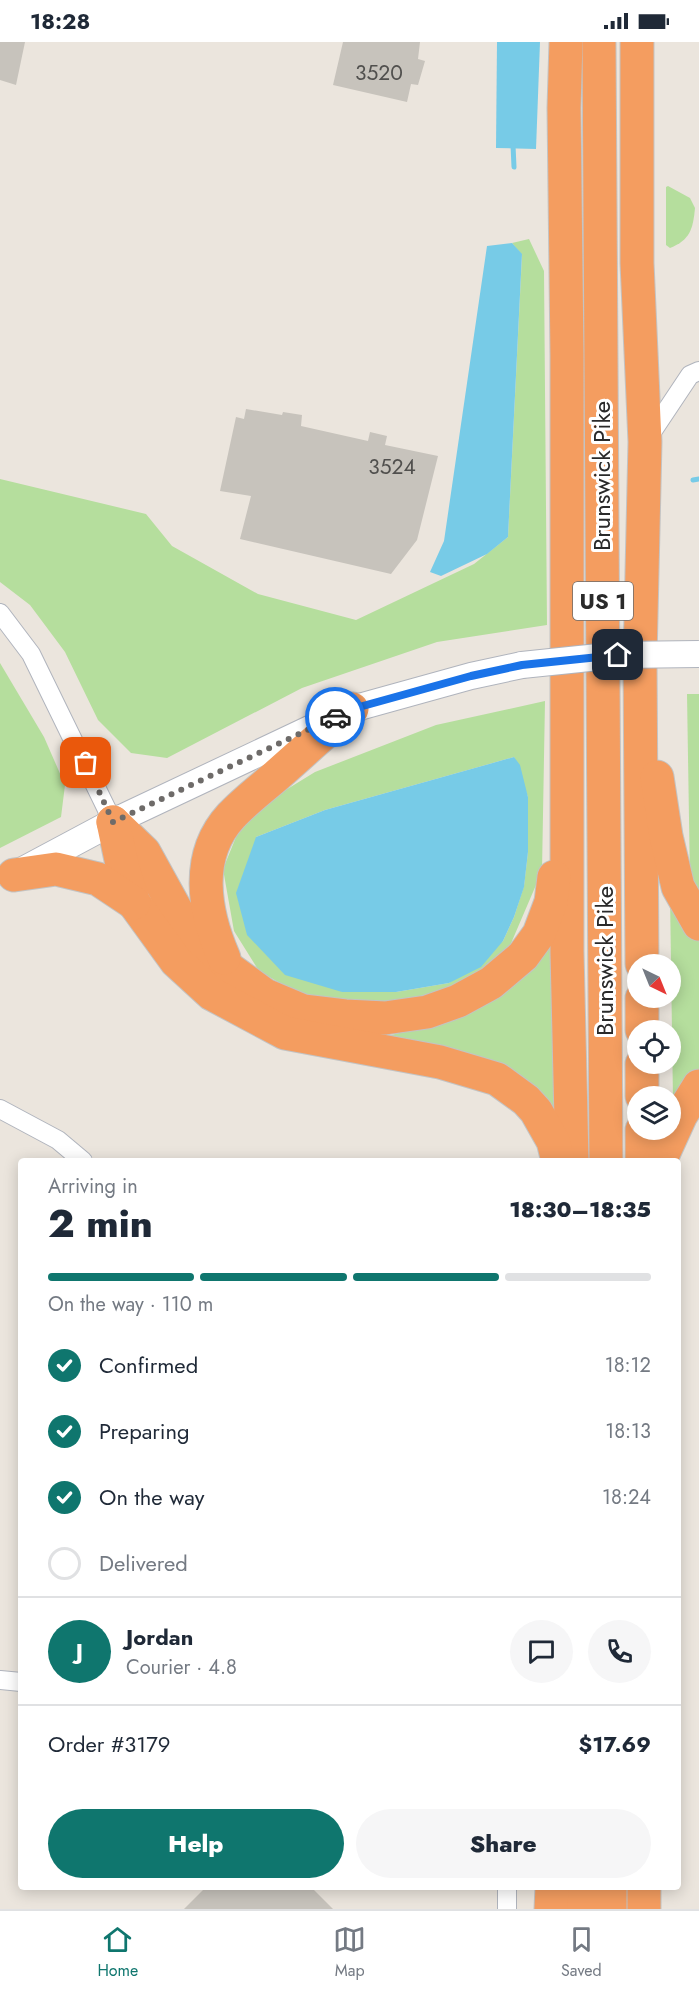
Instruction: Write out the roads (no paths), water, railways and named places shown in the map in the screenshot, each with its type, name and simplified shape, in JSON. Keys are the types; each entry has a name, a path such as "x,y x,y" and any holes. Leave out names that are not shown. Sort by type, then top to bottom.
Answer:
{"highway":[{"path":"566,42 564,108 567,355 567,952 572,1158"},
{"name":"Brunswick Pike","path":"598,42 606,1158"},
{"name":"Brunswick Pike","path":"637,42 637,263 645,442 640,659 642,954"},
{"path":"640,659 671,856 678,887 699,924"},
{"path":"229,971 211,926 206,904 206,876 219,832 231,816 253,795 352,709"},
{"path":"113,822 144,852 181,919 210,955 229,971 265,995 303,1011 385,1018 427,1012 458,1001 491,983 523,956 539,934 551,902 567,784"},
{"path":"113,822 123,869 134,903 176,961 212,994 285,1033 440,1062 497,1079 526,1100 536,1111 553,1141 557,1158"},
{"path":"7,878 56,869 98,879 134,903"},
{"path":"661,1158 681,1115 699,1086"},
{"path":"642,1140 642,1158"},
{"path":"551,1909 552,1890"},
{"path":"578,1890 579,1909"},
{"path":"610,1890 610,1909"},
{"path":"644,1890 644,1909"}],"street":[{"path":"645,442 690,375 699,371"},
{"path":"0,613 31,654 69,727 113,822"},
{"path":"7,878 113,822 352,709 471,676 522,665 618,655 699,654"},
{"path":"0,1109 58,1140 79,1158"},
{"path":"0,1680 18,1682"},
{"path":"507,1890 507,1909"}],"water":[{"path":"497,42 540,42 536,149 496,148"},
{"path":"512,243 522,254 508,537 487,554 441,576 430,572 444,541 487,246"},
{"path":"514,757 520,765 528,797 528,852 524,887 503,941 481,967 449,983 396,992 342,992 285,975 247,935 236,893 256,837 325,810"}],"waterway":[{"path":"513,145 514,167"},
{"path":"693,480 699,479"}]}
